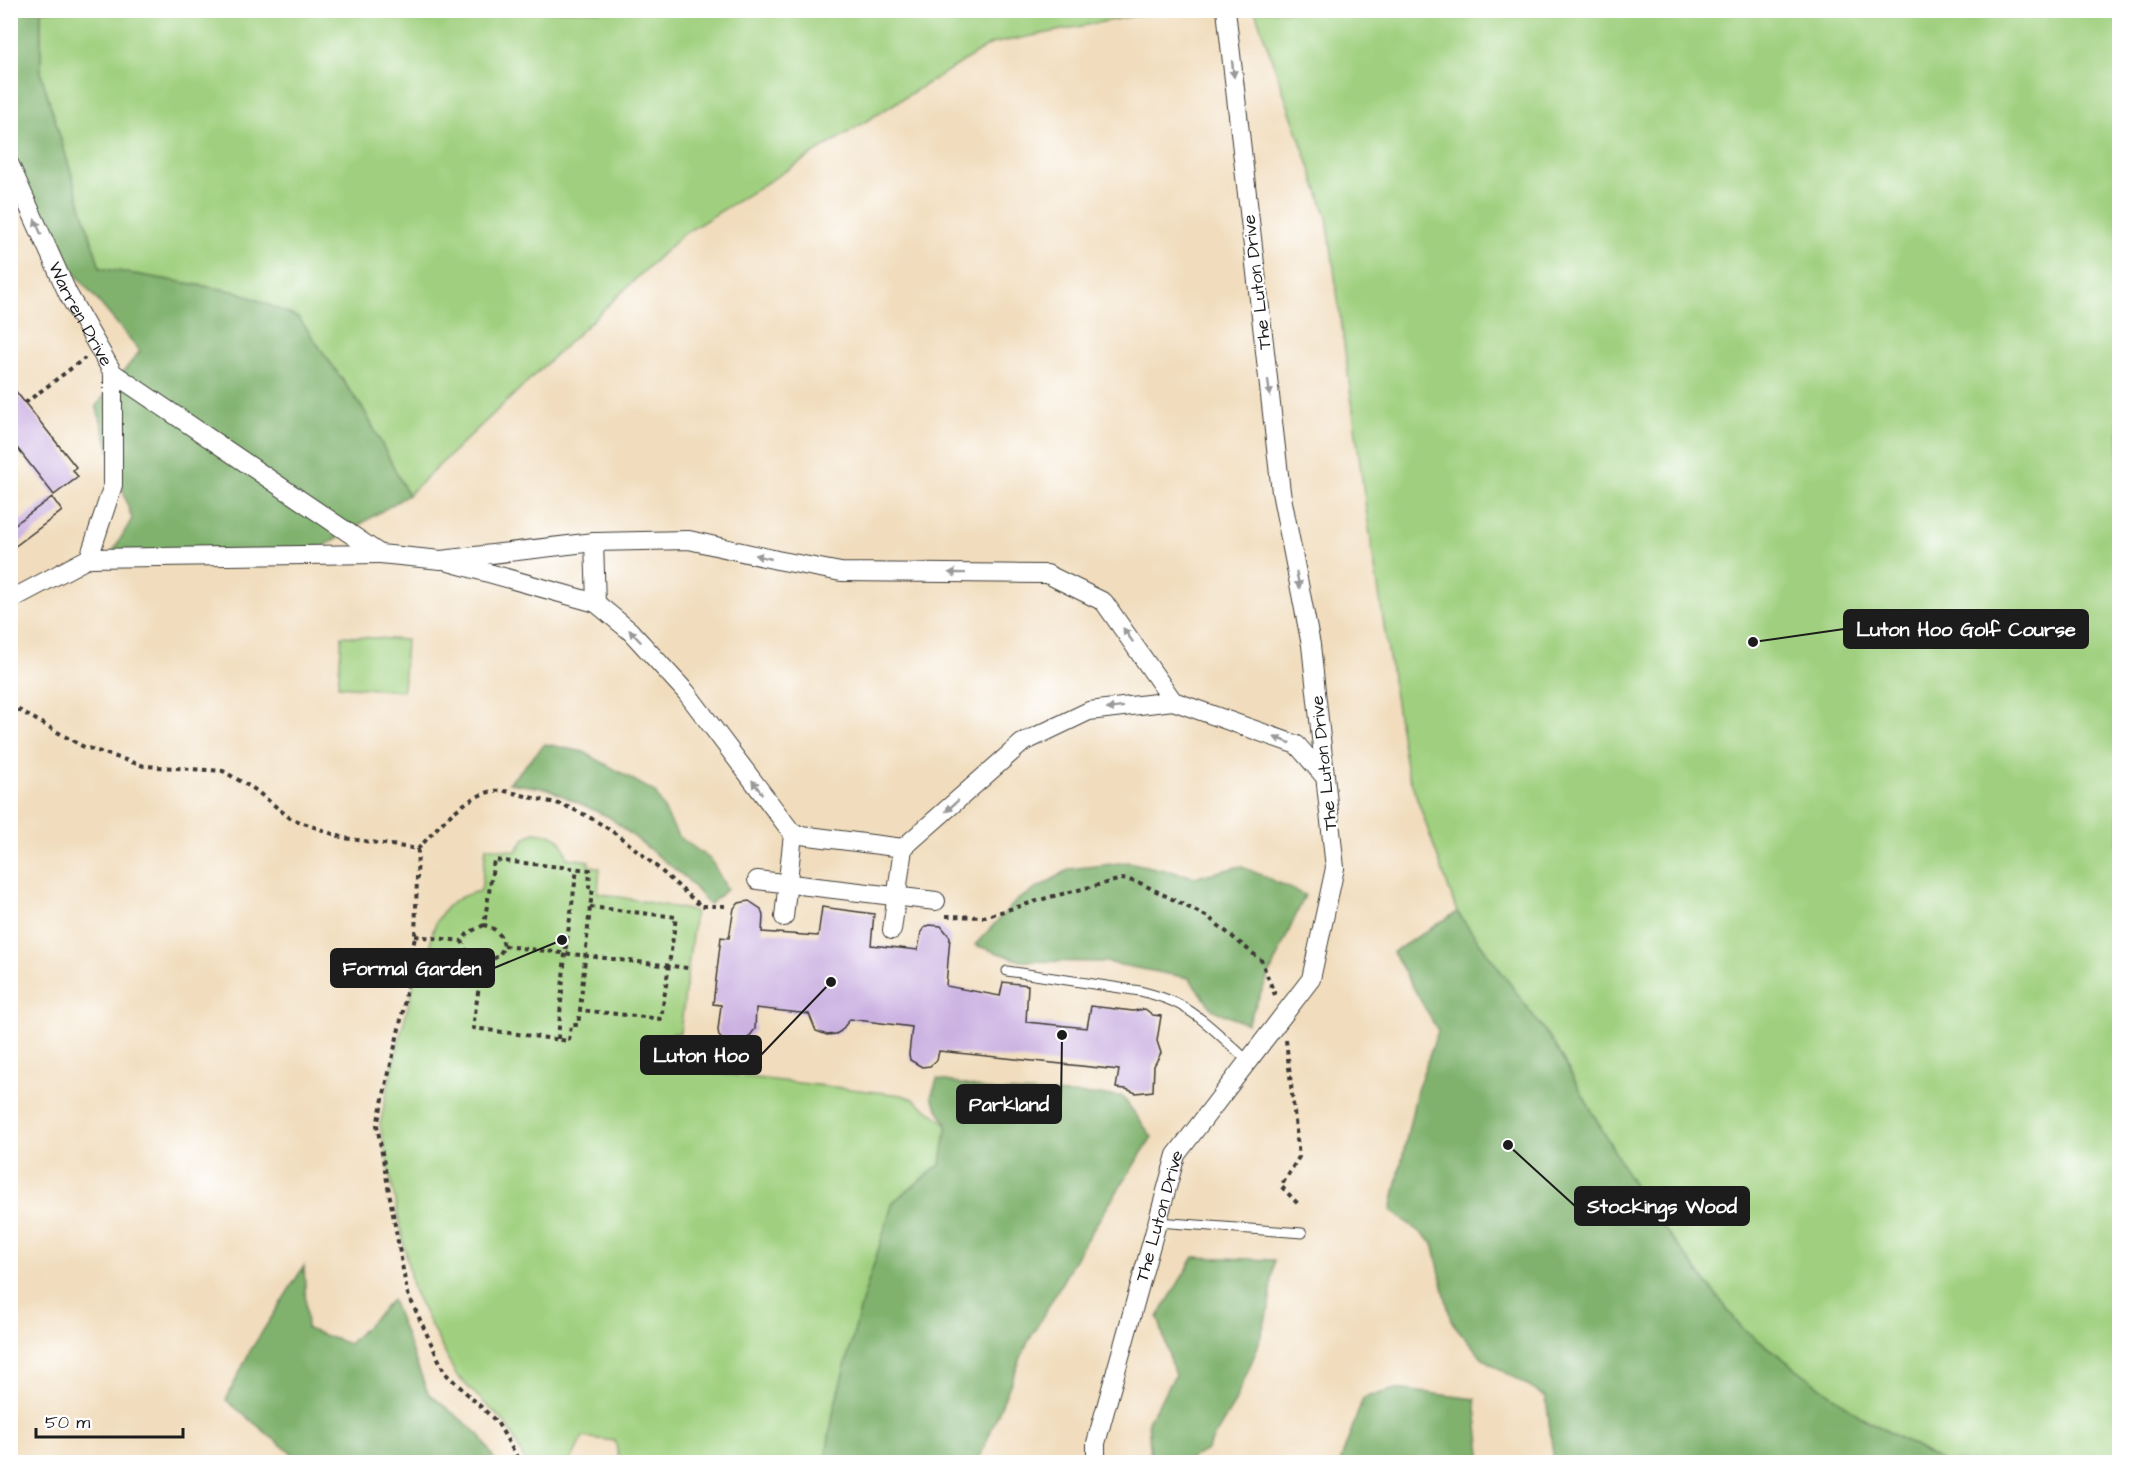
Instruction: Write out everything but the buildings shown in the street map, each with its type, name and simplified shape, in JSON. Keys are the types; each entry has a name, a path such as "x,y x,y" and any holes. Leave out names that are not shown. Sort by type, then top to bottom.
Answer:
{"street":[{"name":"The Luton Drive","path":"1096,1462 1096,1443 1176,1155 1311,979 1335,868 1311,645 1281,492 1226,10"},
{"name":"Warren Drive","path":"10,165 68,294 112,373 114,485 89,558"},
{"path":"112,373 380,554"},
{"path":"441,560 594,542 689,540 842,572 1047,574 1104,602 1173,701"},
{"path":"594,542 596,603"},
{"path":"10,600 89,558 380,554 441,560 596,603 630,631 686,692 793,834 784,917"},
{"path":"892,930 903,848 1022,743 1089,711 1173,701 1297,746 1325,777"},
{"path":"793,834 903,848"},
{"path":"757,880 897,896 940,908"}],"lane":[{"path":"1007,971 1140,991 1178,1004 1248,1061"},
{"path":"1158,1222 1302,1233"}],"path":[{"path":"25,403 99,348"},
{"path":"10,705 82,746 144,766 223,771 254,789 290,818 344,838 418,849"},
{"path":"520,1462 497,1422 445,1373 407,1292 377,1125 403,1011 415,936 418,849 446,819 473,798 491,791 519,794 565,806 600,824 643,856 708,912"},
{"path":"482,964 473,1028 568,1041 571,1025 578,1025 580,1010 593,888 589,887 590,870 494,860 484,924"},
{"path":"558,1039 565,954 577,869"},
{"path":"940,908 984,917 1122,879 1138,882 1208,917 1261,960 1283,1015 1299,1157 1281,1186 1300,1206"},
{"path":"701,906 725,906"},
{"path":"580,1010 661,1019 676,917 590,907"},
{"path":"462,941 468,933 484,924"},
{"path":"482,964 499,956 504,946 501,936 495,929 484,924"},
{"path":"415,936 462,941"},
{"path":"462,941 467,953 482,964"},
{"path":"504,946 688,968"}],"green space":[{"path":"11,11 41,11 41,74 100,268 238,292 299,318 365,412 408,495 323,547 108,560 132,519 96,406 140,351 19,207 11,211"},
{"path":"41,11 1158,11 991,44 682,235 408,495 365,412 299,318 238,292 100,268 41,74"},
{"path":"1255,11 2119,11 2119,1462 1943,1462 1860,1416 1742,1328 1642,1200 1552,1041 1457,912 1406,767 1367,516 1327,217"},
{"path":"342,636 406,640 403,691 338,686"},
{"path":"545,744 584,752 655,792 678,836 711,860 727,889 709,905 687,879 609,817 548,789 509,783"},
{"path":"535,832 548,834 561,841 567,858 589,861 588,865 600,868 598,893 695,911 680,1033 672,1033 679,1069 902,1095 913,1099 947,1124 941,1164 893,1202 863,1299 834,1408 825,1462 620,1462 615,1441 583,1437 570,1462 525,1462 508,1426 456,1375 413,1290 380,1125 420,959 431,959 432,934 441,914 458,899 481,891 486,847 516,851 525,838"},
{"path":"1128,862 1196,877 1241,866 1305,895 1247,1024 1213,1010 1189,978 1105,962 1021,961 975,945 1017,900 1070,869"},
{"path":"1457,912 1552,1041 1642,1200 1742,1328 1860,1416 1943,1462 1554,1462 1546,1397 1483,1359 1451,1321 1433,1243 1391,1210 1417,1090 1438,1031 1393,952"},
{"path":"937,1079 994,1091 1122,1096 1152,1137 1086,1240 1026,1346 978,1462 825,1462 834,1408 863,1299 893,1202 941,1164 947,1124 931,1097"},
{"path":"1194,1257 1274,1260 1269,1308 1257,1349 1234,1404 1206,1451 1182,1462 1151,1462 1148,1421 1175,1376 1158,1317"},
{"path":"304,1266 307,1329 349,1344 392,1300 428,1393 479,1434 496,1462 302,1462 226,1400 250,1351"},
{"path":"1396,1389 1475,1399 1482,1462 1340,1462 1363,1398"}],"place":[{"name":"Luton Hoo Golf Course","path":"1753,642"},
{"name":"Formal Garden","path":"562,940"},
{"name":"Luton Hoo","path":"831,982"},
{"name":"Parkland","path":"1062,1035"},
{"name":"Stockings Wood","path":"1508,1145"}]}
